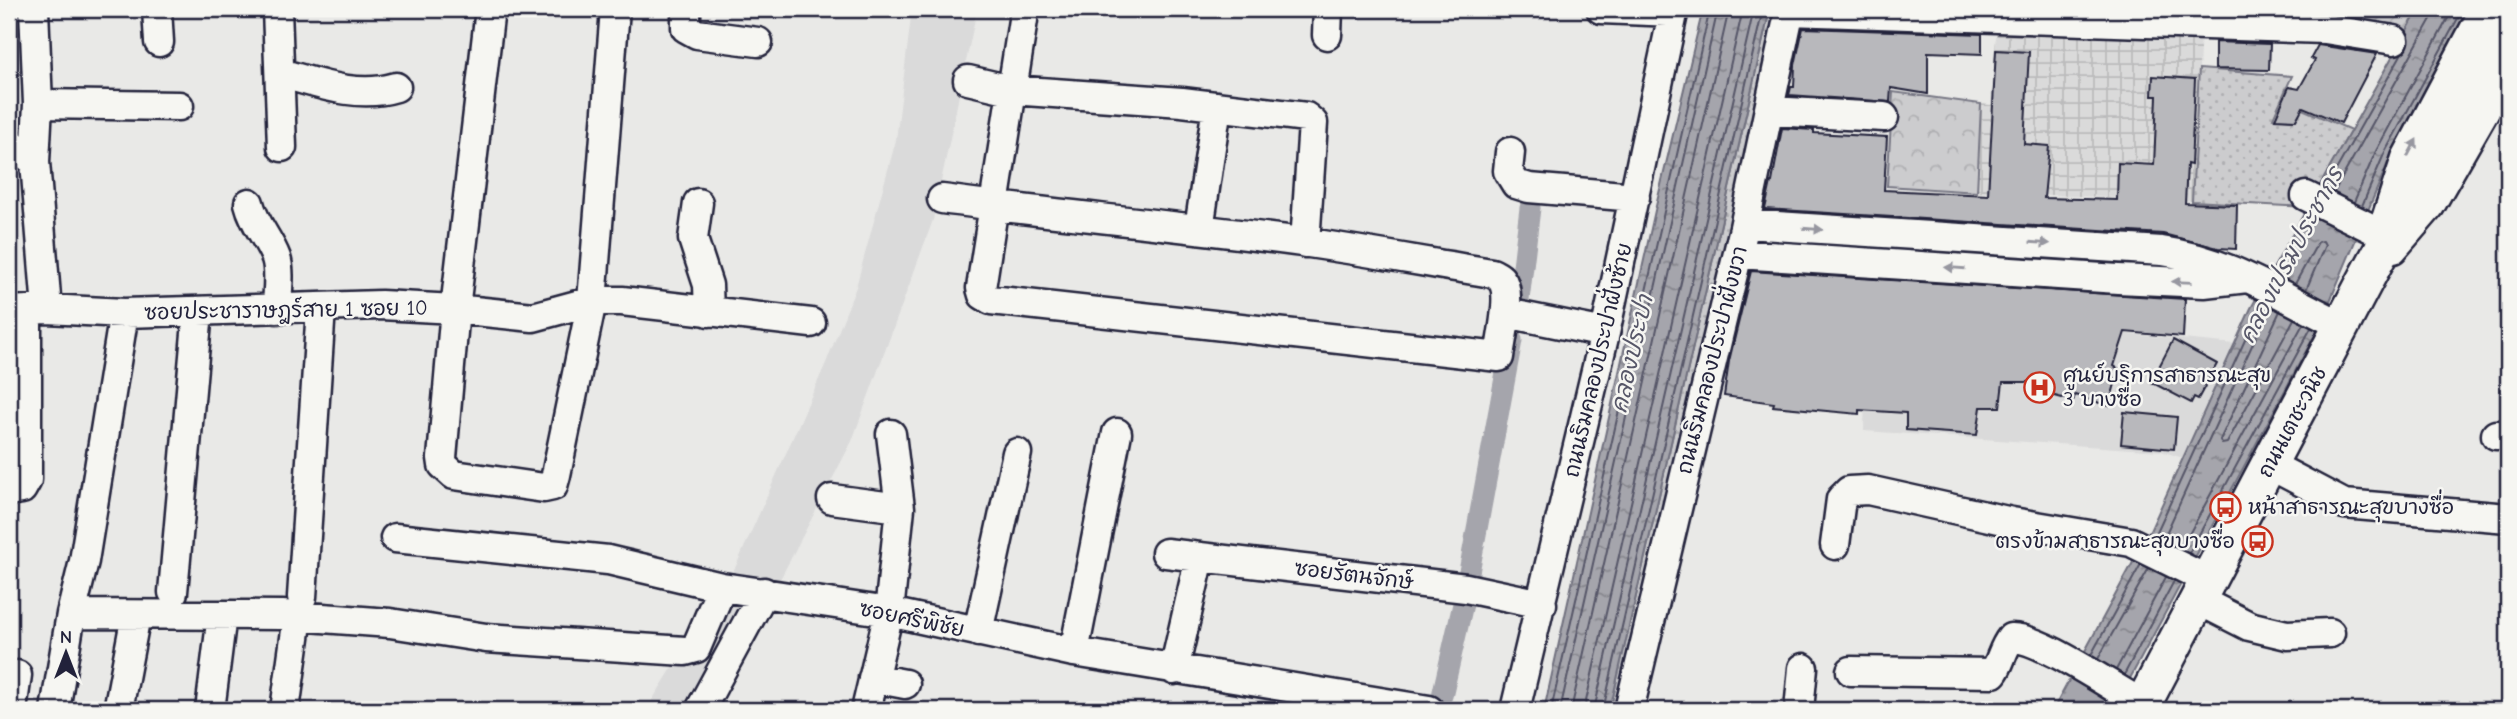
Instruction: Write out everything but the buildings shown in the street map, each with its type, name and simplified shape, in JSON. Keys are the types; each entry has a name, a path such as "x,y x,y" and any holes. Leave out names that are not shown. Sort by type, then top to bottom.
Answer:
{"main road":[{"name":"ถนนเตชะวนิช","path":"2136,703 2199,584 2270,465 2335,322 2365,281 2508,16"}],"street":[{"path":"9,491 22,489 27,480 28,311 38,104 34,9"},
{"path":"157,9 159,42"},
{"path":"277,9 282,148"},
{"path":"490,9 455,309 442,458 443,465 454,475 544,488 553,486 556,475 593,301 615,9"},
{"path":"686,9 687,27 697,34 758,42"},
{"path":"1601,9 1674,10"},
{"name":"ถนนเตชะวนิช","path":"2365,281 2373,229 2406,158 2485,9"},
{"name":"ถนนริมคลองประปาฝั่งซ้าย","path":"1515,710 1605,333 1674,10"},
{"path":"1789,10 2325,29 2393,40"},
{"name":"ถนนริมคลองประปาฝั่งขวา","path":"1629,710 1745,225 1789,10"},
{"path":"943,199 992,206 1306,243 1492,273 1502,280 1506,291 1506,313 1499,357 991,300 984,295 981,288 992,206 1023,20"},
{"name":"ถนนเตชะวนิช","path":"2365,281 2430,206 2508,70"},
{"path":"280,73 349,91 383,91 396,87"},
{"path":"968,79 1011,90 1217,106 1306,117 1313,123 1306,243"},
{"path":"38,104 179,106"},
{"path":"1199,229 1217,106"},
{"path":"1769,111 1884,117"},
{"path":"9,142 35,162"},
{"path":"1510,152 1508,171 1512,180 1522,186 1635,197"},
{"path":"2306,196 2373,229"},
{"path":"249,203 252,216 276,258 277,309"},
{"path":"698,203 693,239 708,285 709,312"},
{"path":"1745,225 2193,255 2255,281 2335,322"},
{"path":"1738,254 2119,279 2204,283 2255,281"},
{"name":"ซอยประชาราษฎร์สาย 1 ซอย 10","path":"28,311 124,313 381,305 533,317 593,301 622,300 811,323"},
{"path":"285,710 300,607 321,308"},
{"path":"173,592 198,311"},
{"path":"55,710 71,614 84,561 124,313"},
{"path":"1506,313 1605,333"},
{"path":"1074,652 1117,433"},
{"path":"874,701 889,612 900,508 891,434"},
{"path":"978,632 1017,453"},
{"path":"2270,465 2344,504 2508,518"},
{"path":"1835,545 1841,499 1850,491 1868,490 2012,522 2138,544 2199,584 2249,626 2287,635 2330,633"},
{"path":"832,499 900,508"},
{"name":"ซอยศรีพิชัย","path":"395,538 608,561 722,587 889,612 1074,652 1429,710"},
{"name":"ซอยรัตนจักษ์","path":"1166,553 1465,588 1542,604"},
{"path":"1174,670 1200,556"},
{"path":"71,614 222,615 300,607 486,638 685,652 696,648 722,587"},
{"path":"700,710 764,592"},
{"path":"118,710 136,615"},
{"path":"210,710 222,615"},
{"path":"1851,671 1993,673 2006,645 2011,638 2017,638 2070,662 2136,703"},
{"path":"1799,710 1803,668"},
{"path":"12,710 17,675"},
{"path":"874,701 905,684"}],"shaded area":[{"path":"912,9 977,9 933,220 852,441 712,710 646,710 736,566 826,363 856,287 896,140"},
{"path":"1997,25 2201,30 2192,201 1977,192 1981,104 1991,105"},
{"name":"ศูนย์บริการสาธารณะสุข 3 บางซื่อ","path":"1867,309 2235,344 2183,458 2161,451 1864,431"}],"green space":[{"path":"1770,9 1784,9 1622,710 1610,710"},
{"path":"2169,9 2419,9 2404,35 2168,18"},
{"path":"2199,69 2292,76 2273,118 2292,120 2300,108 2351,130 2308,207 2192,201"},
{"path":"1893,92 1981,104 1977,192 1887,186"}],"water":[{"name":"คลองประปา","path":"1703,9 1770,9 1610,710 1544,710 1656,206"},
{"name":"คลองเปรมประชากร","path":"2419,9 2471,9 2390,158 2319,327 2113,710 2053,710 2150,531 2251,308"}],"waterway":[{"path":"1519,300 1530,208"},
{"path":"1469,572 1512,340"},
{"path":"1442,696 1463,604"}],"place":[{"name":"ศูนย์บริการสาธารณะสุข 3 บางซื่อ","path":"2040,387"},
{"name":"หน้าสาธารณะสุขบางซื่อ","path":"2225,507"},
{"name":"ตรงข้ามสาธารณะสุขบางซื่อ","path":"2258,541"}]}
